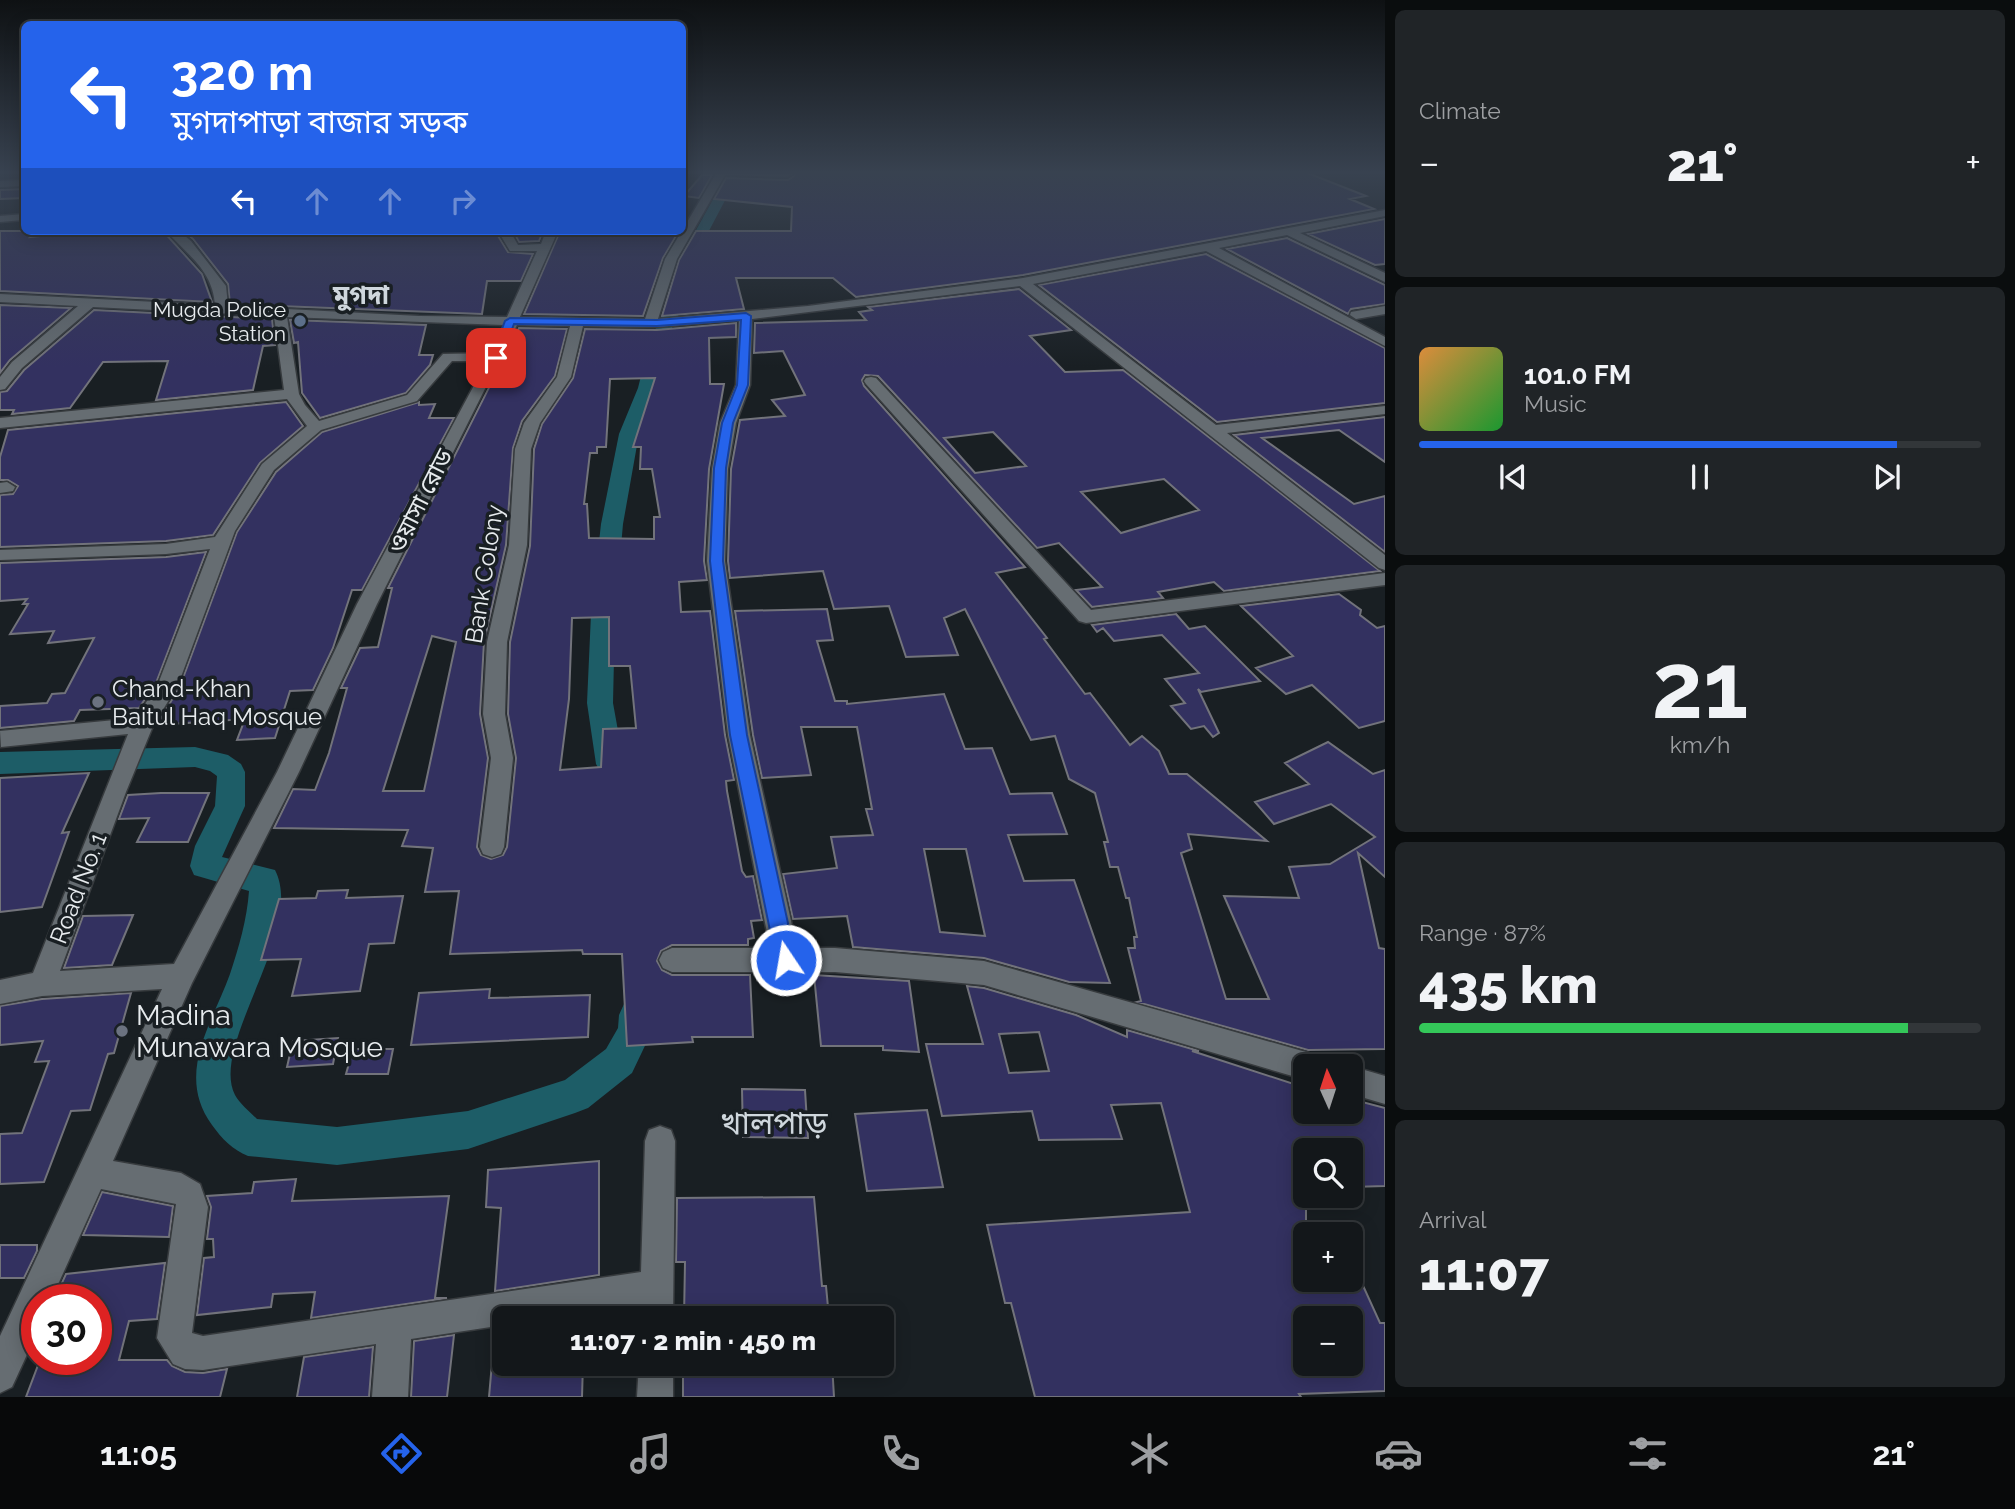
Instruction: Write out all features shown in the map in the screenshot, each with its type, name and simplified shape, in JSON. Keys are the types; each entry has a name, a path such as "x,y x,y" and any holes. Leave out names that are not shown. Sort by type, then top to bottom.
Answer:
{"street":[{"path":"180,237 220,286 222,311"},
{"path":"507,237 514,249 543,247"},
{"name":"ওয়াসা রোড","path":"182,976 288,772 367,604 496,358 549,237"},
{"path":"653,323 671,259 685,237"},
{"path":"0,298 280,314 653,323 746,316 1023,282 1257,237"},
{"path":"1301,237 1385,278"},
{"path":"1208,247 1385,342"},
{"path":"1023,282 1385,564"},
{"path":"0,386 17,365 88,304"},
{"path":"1356,315 1385,310"},
{"path":"280,314 292,394 298,407 316,427 412,398 449,357 496,358"},
{"path":"746,316 743,385 728,423 720,468 716,561 738,735 786,960"},
{"name":"Bank Colony","path":"492,847 502,758 494,713 497,642 518,545 523,449 532,423 564,377 577,322"},
{"path":"870,381 1086,617 1385,579"},
{"path":"0,423 292,394"},
{"path":"1213,430 1385,410"},
{"name":"Road No. 1","path":"42,984 141,729 168,685 221,542 268,467 316,427"},
{"path":"0,555 166,549 221,542"},
{"path":"1,739 141,729"},
{"path":"672,960 835,960 984,973 1293,1062"},
{"path":"0,992 42,984 182,976 0,1375"},
{"path":"1363,1084 1385,1090"},
{"path":"92,1172 181,1189 189,1195 192,1207 174,1338 185,1352 203,1353 395,1326 656,1302 660,1141"},
{"path":"390,1397 395,1326"},
{"path":"655,1397 656,1376"}],"building":[{"path":"0,237 169,237 202,274 212,302 0,291"},
{"path":"191,237 499,237 508,252 533,254 521,281 487,281 482,314 230,304 228,284"},
{"path":"516,237 541,237 539,241 519,242"},
{"path":"557,237 675,237 663,258 643,316 524,314"},
{"path":"692,237 1224,237 1023,275 856,297 833,278 736,278 744,309 662,316 679,260"},
{"path":"1315,237 1385,237 1385,264 1375,265"},
{"path":"1287,238 1385,285 1385,304 1351,309 1348,314 1227,249"},
{"path":"1206,254 1385,348 1385,403 1217,422 1039,285"},
{"path":"1019,289 1071,330 1030,336 1065,372 1123,370 1380,571 1224,591 1214,582 1158,592 1163,598 1092,607 1076,590 1102,587 1059,543 1037,548 878,376 865,375 862,380 864,386 1025,567 996,573 1047,638 1044,639 1085,694 1090,693 1130,745 1142,736 1159,751 1169,774 1187,774 1267,841 1188,834 1192,849 1181,853 1226,999 1269,999 1224,896 1299,898 1289,867 1330,864 1375,837 1331,804 1274,824 1255,802 1309,784 1285,763 1328,742 1373,774 1385,770 1385,877 1358,853 1379,948 1385,949 1385,1049 1308,1050 1137,1002 1141,1001 1128,948 1135,948 1134,937 1137,937 1129,898 1126,898 1118,867 1110,867 1104,842 1108,842 1095,793 1069,779 1055,736 1031,740 965,609 944,618 958,655 906,657 889,606 834,609 823,571 730,578 728,561 731,469 740,420 785,416 772,400 805,395 783,351 754,353 755,323 866,320 859,312 872,310 868,307","holes":["993,432 1026,466 975,473 944,438","1164,479 1199,510 1121,533 1081,492"]},
{"path":"0,305 71,308 10,360 0,373"},
{"path":"94,310 272,319 275,345 263,346 253,390 156,400 168,361 103,362 70,408 12,414 14,410 0,410 0,392 7,391 24,370"},
{"path":"290,320 426,325 419,355 433,355 430,365 406,393 320,418 302,393 298,342 294,343"},
{"path":"736,323 736,337 709,338 710,384 724,384 709,469 704,561 707,580 679,582 681,612 710,611 725,735 734,780 726,781 727,791 742,871 746,877 753,876 762,920 751,921 754,938 748,939 748,945 672,945 661,951 657,961 662,970 672,975 750,975 753,1037 692,1037 693,1042 627,1046 622,954 583,954 582,950 450,954 459,891 425,892 433,848 402,846 408,830 274,828 293,789 315,790 329,753 347,688 341,688 360,648 378,647 392,588 388,588 519,328 567,329 555,376 522,421 513,448 506,545 484,642 480,714 488,758 477,847 481,855 491,859 503,855 507,847 516,758 508,714 510,642 530,546 534,449 542,424 573,378 585,329 657,330","holes":["655,378 633,447 641,447 640,469 652,469 660,517 654,517 654,539 589,538 587,504 584,504 590,453 597,453 597,447 606,447 610,379","609,617 609,666 630,666 636,728 603,729 601,767 560,770 569,699 572,618","432,636 456,642 424,791 383,791"]},
{"path":"286,402 303,426 260,463 213,535 166,541 0,547 0,495 13,494 18,486 8,480 0,480 0,457 8,430"},
{"path":"419,402 419,405 435,404 429,418 454,418 362,590 352,590 333,648 313,690 290,691 275,738 237,740 245,719 157,725 180,686 237,532 276,472 322,432"},
{"path":"1385,417 1385,462 1339,430 1262,438 1354,504 1385,496 1385,552 1234,435"},
{"path":"206,552 156,683 139,708 80,710 74,721 0,728 0,706 47,703 52,694 65,693 94,638 48,643 54,631 10,634 28,604 23,604 27,599 0,601 0,563 166,557"},
{"path":"1339,594 1361,610 1360,615 1377,628 1385,626 1385,721 1359,728 1312,685 1286,694 1256,668 1293,656 1241,606"},
{"path":"827,609 833,640 817,641 835,701 847,701 847,704 944,694 965,749 992,748 1010,794 1052,793 1067,834 1008,835 1024,881 1074,880 1110,983 1069,982 984,958 853,947 847,916 793,919 783,874 837,868 831,837 873,835 866,809 872,809 857,727 801,727 811,775 762,778 735,611","holes":["924,849 966,849 985,936 940,932"]},
{"path":"1176,614 1189,629 1205,626 1260,681 1201,692 1198,689 1219,733 1213,737 1204,726 1191,729 1171,706 1185,703 1165,679 1199,673 1162,635 1114,641 1103,628 1097,632 1092,625"},
{"path":"89,773 62,833 69,832 42,907 0,912 0,778"},
{"path":"209,793 188,842 137,842 149,818 119,819 128,795"},
{"path":"348,890 346,898 403,896 394,943 369,944 360,991 292,996 301,959 261,960 279,899 316,898 318,891"},
{"path":"133,915 112,965 64,968 83,916"},
{"path":"814,975 909,981 919,1052 883,1050 883,1046 821,1046"},
{"path":"967,986 984,988 1076,1015 1127,1037 1127,1030 1199,1051 1192,1051 1293,1084 1293,1124 1363,1124 1363,1102 1385,1108 1385,1186 1363,1187 1363,1138 1293,1138 1293,1208 1306,1208 1306,1222 1293,1222 1293,1292 1363,1292 1363,1286 1380,1323 1385,1323 1385,1391 1299,1394 1301,1397 1035,1397 1011,1303 1005,1303 987,1225 1190,1212 1161,1103 1111,1105 1122,1139 1039,1140 1032,1111 942,1116 926,1044 983,1044","holes":["1039,1032 1049,1071 1009,1073 999,1034"]},
{"path":"490,989 489,998 590,995 588,1037 411,1045 419,993"},
{"path":"131,993 114,1053 108,1054 90,1110 71,1111 44,1182 0,1184 0,1134 22,1133 49,1061 35,1062 43,1041 0,1045 0,1006 42,999"},
{"path":"338,1038 333,1064 287,1067 293,1041"},
{"path":"353,1049 393,1049 388,1074 346,1074"},
{"path":"742,1089 805,1090 808,1138 743,1137"},
{"path":"927,1110 943,1187 867,1191 855,1114"},
{"path":"599,1161 599,1275 495,1291 501,1208 486,1207 488,1170"},
{"path":"296,1179 292,1201 449,1196 435,1298 447,1298 311,1318 315,1292 273,1294 271,1307 197,1315 204,1258 214,1257 213,1239 207,1239 211,1207 207,1196 252,1193 254,1182"},
{"path":"102,1192 173,1206 169,1237 83,1235"},
{"path":"814,1197 822,1286 826,1286 828,1306 684,1306 685,1262 676,1262 677,1198"},
{"path":"0,1245 37,1245 37,1251 24,1278 0,1278"},
{"path":"165,1263 157,1319 129,1321 119,1360 167,1360 172,1366 185,1372 203,1373 227,1369 220,1397 26,1397 34,1375 112,1375 112,1284 61,1284 66,1274"},
{"path":"454,1335 447,1397 411,1397 414,1341"},
{"path":"373,1347 369,1397 297,1397 304,1357"},
{"path":"492,1363 492,1376 583,1376 582,1397 489,1397"},
{"path":"683,1376 833,1376 834,1397 683,1397"}],"waterway":[{"path":"610,764 600,703 603,614 612,524 629,434 647,388 658,340 679,298 685,263 699,237"},
{"path":"0,763 195,757 218,762 231,772 230,806 210,846 205,866 264,879 264,891 262,915 253,952 220,1038 213,1071 220,1104 248,1137 337,1146 468,1130 575,1095 619,1061 635,1031 636,1015"}],"place":[{"name":"Mugda Police Station","path":"300,321"},
{"name":"Chand-Khan Baitul Haq Mosque","path":"98,702"},
{"name":"Madina Munawara Mosque","path":"122,1031"}],"district":[{"name":"মুগদা","path":"361,295"},
{"name":"খালপাড়","path":"774,1122"}],"route":[{"path":"496,358 510,321 657,323 746,316 743,385 728,423 720,468 716,561 738,735 786,960"}]}
